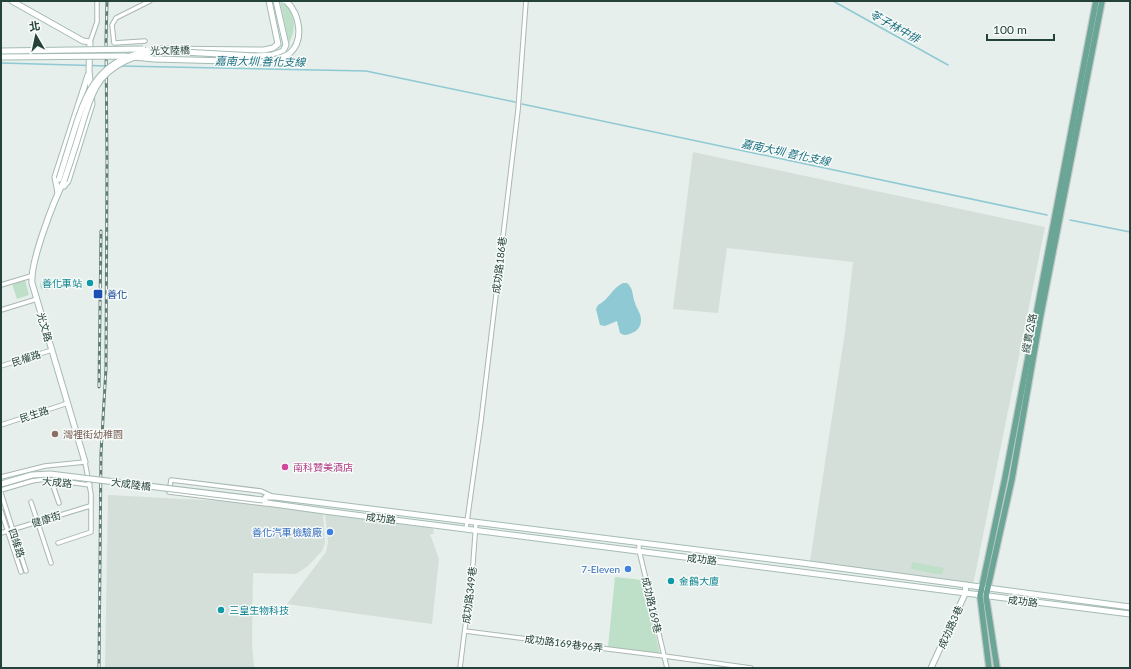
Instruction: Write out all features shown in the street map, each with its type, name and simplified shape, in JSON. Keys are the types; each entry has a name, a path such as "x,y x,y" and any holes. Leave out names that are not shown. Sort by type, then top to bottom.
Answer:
{"main road":[{"path":"12,1 83,41 90,42 89,70 84,91 55,177 58,193"},
{"name":"光文陸橋","path":"62,180 84,101 98,77 115,63 137,52 156,49 264,50 273,48 278,44 269,1"},
{"name":"光文陸橋","path":"62,180 90,99 96,86 111,70 149,52 164,51 257,56 272,55 284,51 286,45 276,1"},
{"path":"1,57 124,56 154,59 263,62 278,59 290,53 297,43 299,29 293,9 286,1"},
{"name":"縱貫公路","path":"989,668 980,596 981,587 1005,478 1096,1"},
{"name":"縱貫公路","path":"997,668 986,596 1012,479 1040,319 1102,1"},
{"path":"1,51 156,49"},
{"path":"58,193 68,181 92,104 89,70"},
{"path":"84,91 91,90"},
{"path":"31,276 42,237 62,180"},
{"name":"光文路","path":"31,276 85,462"},
{"name":"大成陸橋","path":"1,484 32,475 50,474 262,500"},
{"name":"成功路","path":"1130,607 639,542 275,497 266,497 262,500 267,503 274,504 639,550 980,596 1130,614"},
{"name":"成功路3巷","path":"931,668 965,594 966,585"}],"street":[{"path":"90,42 97,22 97,1"},
{"path":"145,41 114,43 112,25 116,18 150,1"},
{"name":"成功路186巷","path":"466,529 481,421 517,117 526,1"},
{"path":"1,285 31,276"},
{"path":"1,310 37,299"},
{"name":"民權路","path":"1,366 52,350"},
{"name":"民生路","path":"1,425 68,403"},
{"path":"58,543 91,532 90,485 85,462"},
{"name":"大成路","path":"1,477 45,466 85,462"},
{"name":"大成路","path":"1,492 35,480 51,480 90,485"},
{"path":"51,480 59,503"},
{"name":"成功路","path":"274,504 169,492 171,480 261,491 275,497"},
{"name":"四維路","path":"1,492 26,571"},
{"path":"31,502 51,563"},
{"name":"健康街","path":"1,533 90,506"},
{"name":"四維路","path":"1,511 21,572"},
{"name":"成功路349巷","path":"460,668 473,563 476,522"},
{"name":"成功路169巷","path":"639,542 639,550 667,668"},
{"name":"成功路169巷96弄","path":"465,631 752,668"}],"shaded area":[{"path":"693,152 1045,227 973,585 810,561 845,332 853,262 727,248 718,313 673,309"},
{"path":"108,495 222,501 323,513 325,543 322,551 308,566 296,574 253,573 252,644 254,668 105,668"},
{"path":"325,514 433,528 434,534 430,534 439,559 432,624 287,604 326,552 328,542"}],"green space":[{"path":"280,1 289,10 294,20 292,37 289,43"},
{"path":"25,280 29,295 17,299 12,284"},
{"path":"63,280 63,282 56,287 47,290 41,289 41,281"},
{"path":"912,562 944,568 942,575 911,569"},
{"path":"615,577 643,580 660,654 608,647"}],"water":[{"path":"627,283 631,288 641,318 637,330 626,335 620,333 617,321 605,326 600,325 596,309 598,305 605,301 619,285"}],"waterway":[{"name":"苓子林中排","path":"833,1 948,65"},
{"name":"嘉南大圳 善化支線","path":"1,63 108,66"},
{"name":"嘉南大圳 善化支線","path":"120,66 366,71 515,102"},
{"name":"嘉南大圳 善化支線","path":"522,104 1047,215"},
{"name":"嘉南大圳 善化支線","path":"1070,220 1130,232"}],"railway":[{"path":"99,668 101,453 106,368 107,1"},
{"path":"99,387 101,231"}],"place":[{"name":"善化車站","path":"90,283"},
{"name":"善化","path":"98,294"},
{"name":"灣裡街幼稚園","path":"55,434"},
{"name":"南科贊美酒店","path":"285,467"},
{"name":"善化汽車檢驗廠","path":"330,532"},
{"name":"7-Eleven","path":"628,569"},
{"name":"金鶴大廈","path":"671,581"},
{"name":"三皇生物科技","path":"221,610"}]}
